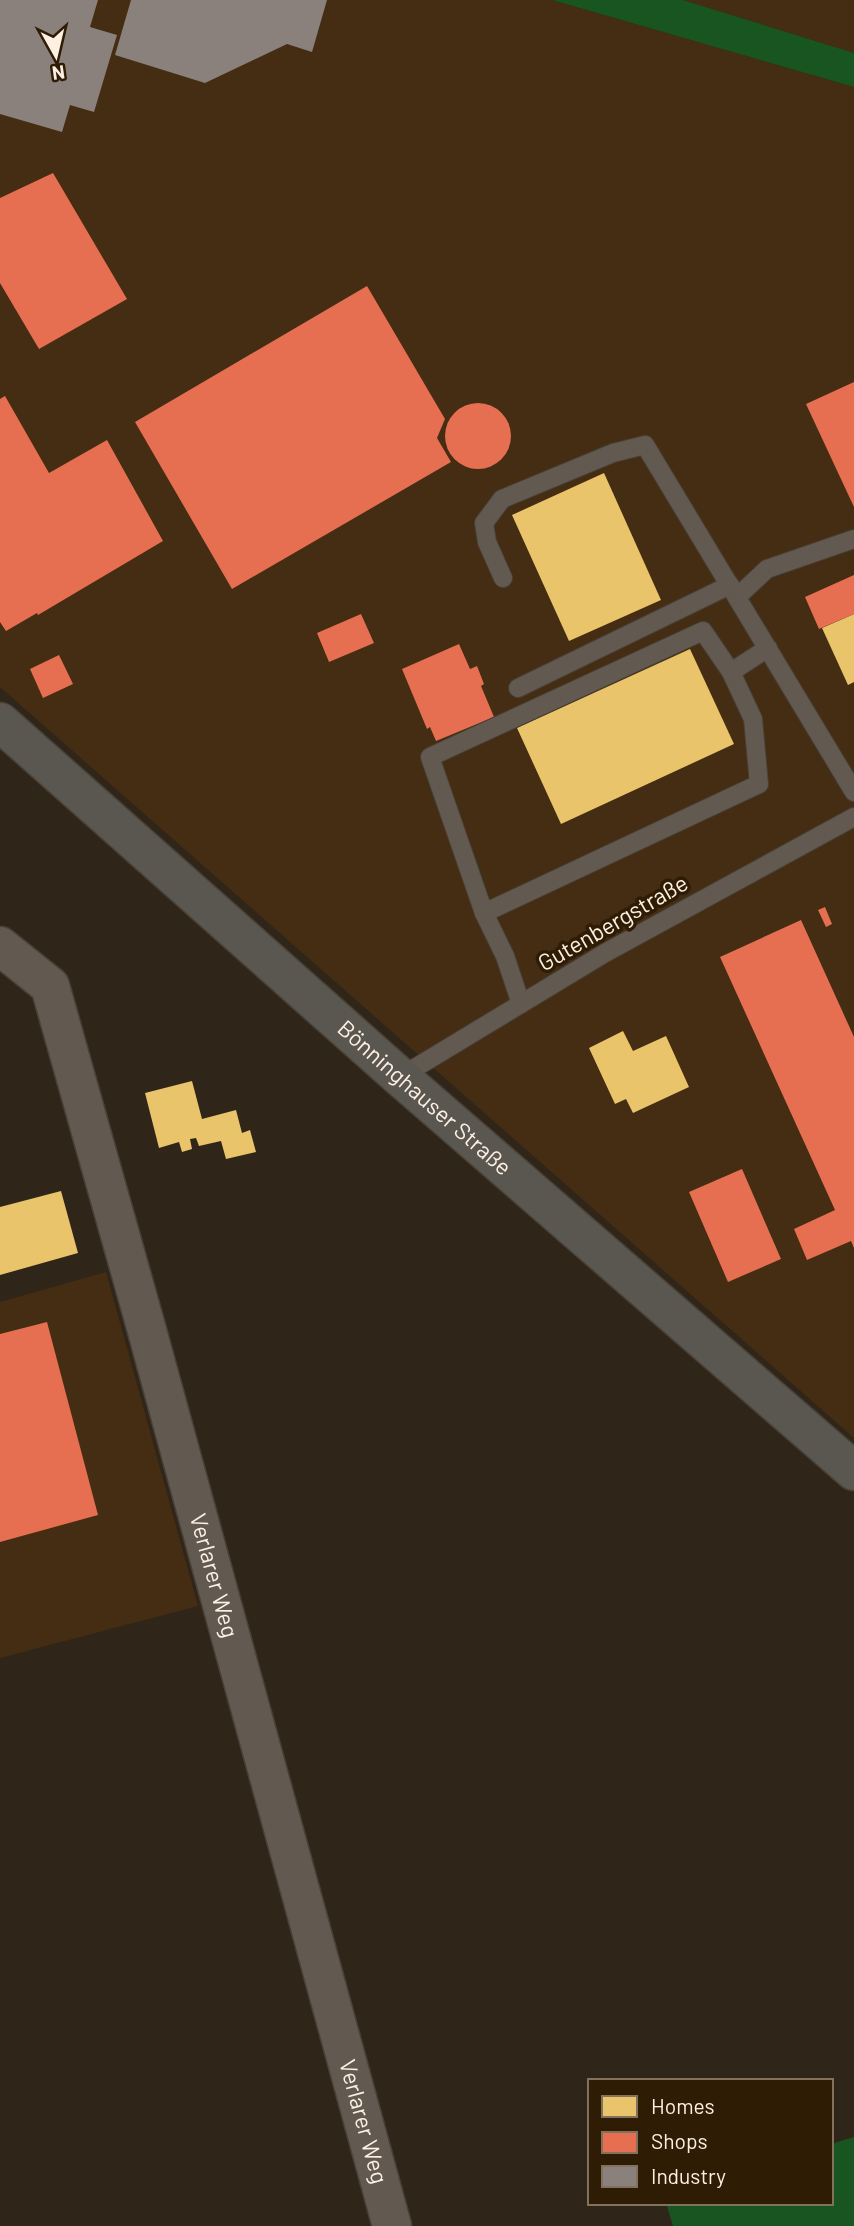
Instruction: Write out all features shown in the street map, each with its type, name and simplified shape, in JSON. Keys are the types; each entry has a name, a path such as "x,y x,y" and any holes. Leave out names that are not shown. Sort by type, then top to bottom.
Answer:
{"main road":[{"name":"Bönninghauser Straße","path":"1,724 400,1077 854,1471"}],"street":[{"name":"Verlarer Weg","path":"0,946 50,986 393,2226"}],"lane":[{"path":"503,578 487,542 484,523 502,499 613,453 645,445 854,792"},
{"path":"518,688 733,591 766,569 854,539"},
{"path":"484,913 758,784 753,719 731,672 703,631 430,757 484,913 505,956 521,1004"},
{"path":"731,672 768,648"},
{"name":"Gutenbergstraße","path":"400,1077 605,953 854,817"}],"shaded area":[{"path":"0,0 552,0 854,87 854,1438 0,687"},
{"path":"683,0 854,0 854,53"},
{"path":"106,1272 198,1606 0,1658 0,1302"}],"green space":[{"path":"552,0 683,0 854,53 854,87"},
{"path":"854,2137 854,2226 673,2226 667,2205 833,2205 833,2143"}],"building: Homes":[{"path":"604,473 661,600 569,641 512,515"},
{"path":"854,614 854,682 848,685 822,628"},
{"path":"690,649 734,744 561,824 517,728"},
{"path":"623,1031 633,1051 666,1036 689,1087 633,1113 626,1099 615,1104 589,1048"},
{"path":"192,1081 202,1119 236,1110 242,1133 250,1130 256,1152 226,1159 221,1141 199,1146 196,1138 190,1139 192,1149 182,1152 179,1142 159,1148 145,1093"},
{"path":"61,1191 78,1253 0,1275 0,1207"}],"building: Shops":[{"path":"53,173 127,299 39,349 0,283 0,198"},
{"path":"367,286 445,419 437,438 451,462 232,589 135,422"},
{"path":"854,382 854,507 806,404"},
{"path":"5,396 49,473 107,440 163,541 6,631 0,622 0,399"},
{"path":"471,403 485,403 497,408 506,417 511,436 509,449 502,460 485,469 471,469 459,464 450,455 445,443 445,429 450,417 459,408"},
{"path":"854,575 854,614 819,629 805,597"},
{"path":"361,614 374,643 329,662 317,633"},
{"path":"459,644 470,669 477,666 484,684 481,686 494,717 436,741 430,727 427,729 402,669"},
{"path":"59,655 73,684 43,698 30,669"},
{"path":"825,907 832,924 826,927 818,910"},
{"path":"801,920 854,1037 854,1248 851,1241 807,1260 794,1229 835,1210 720,957"},
{"path":"742,1169 781,1259 728,1282 689,1192"},
{"path":"47,1322 98,1515 0,1542 0,1334"}],"building: Industry":[{"path":"0,0 98,0 90,27 117,35 94,112 70,105 62,132 0,114"},
{"path":"131,0 327,0 312,52 287,44 205,83 115,55"}]}
